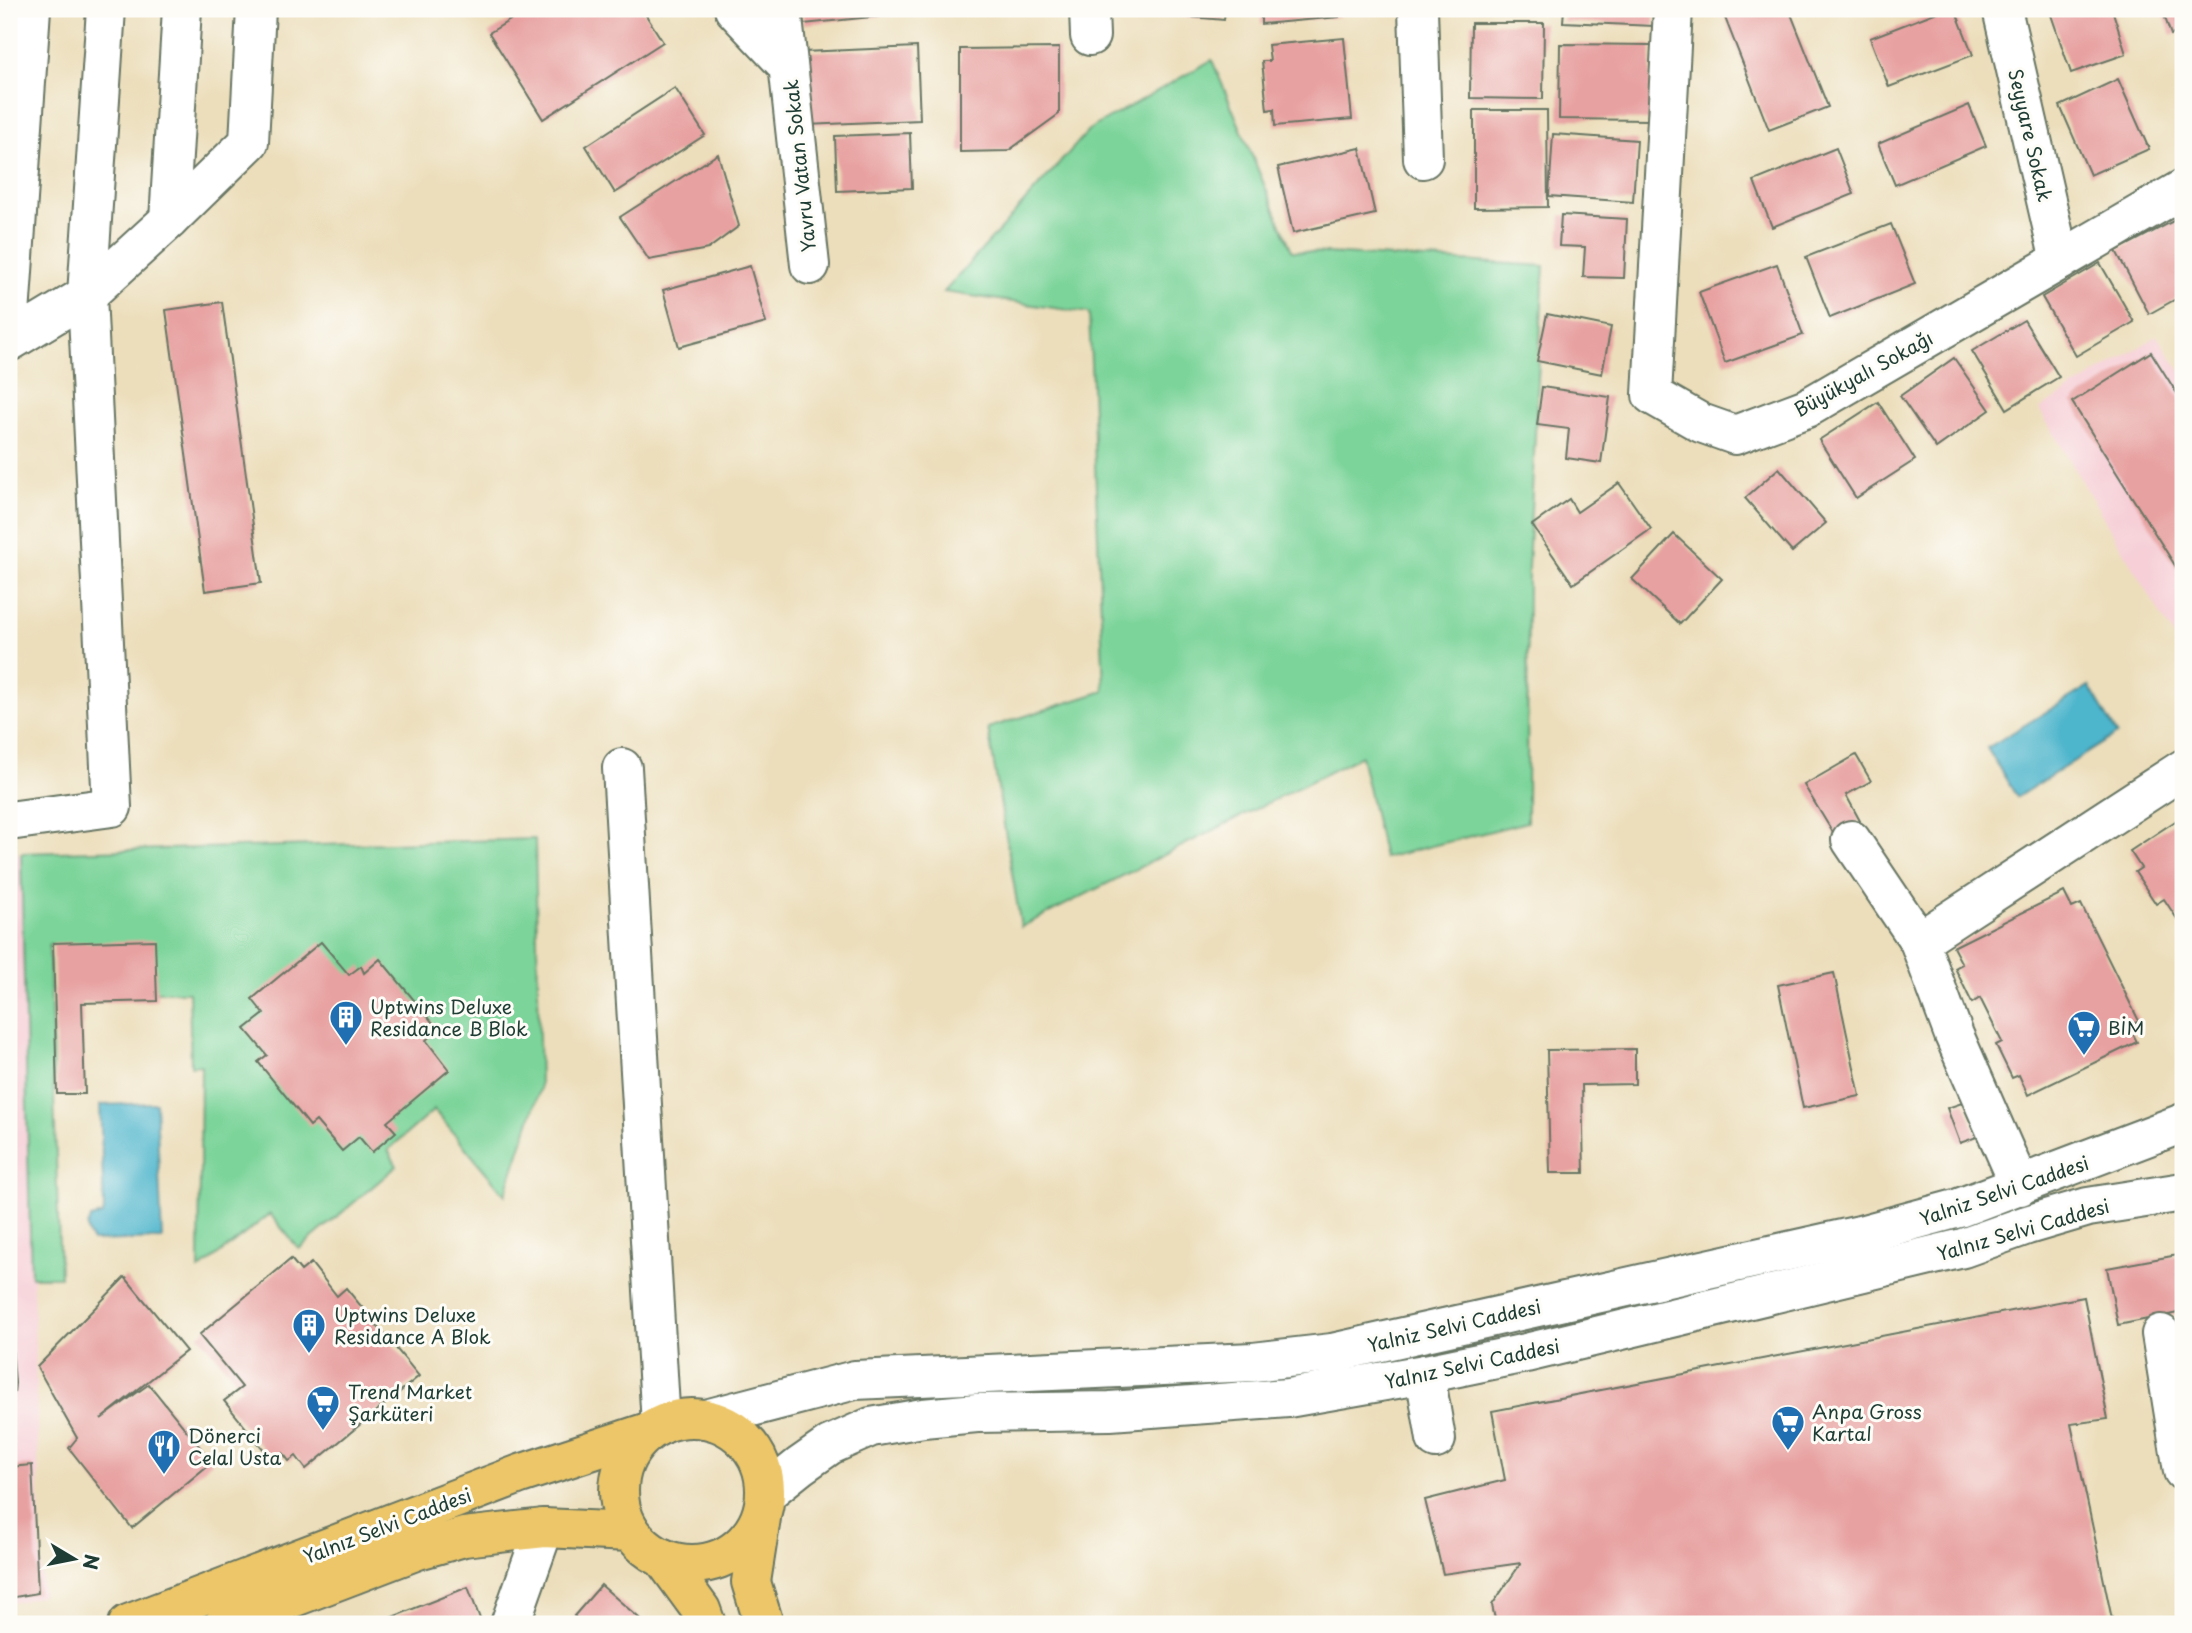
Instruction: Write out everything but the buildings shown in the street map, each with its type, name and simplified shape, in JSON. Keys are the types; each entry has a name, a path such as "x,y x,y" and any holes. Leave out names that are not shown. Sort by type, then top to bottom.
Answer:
{"main road":[{"name":"Yalnız Selvi Caddesi","path":"128,1624 520,1474 691,1417 706,1419"},
{"path":"706,1419 735,1432 752,1449 763,1470 763,1506 751,1582 764,1624"},
{"path":"630,1532 621,1512 618,1490 622,1468 632,1448 654,1428"},
{"name":"Yalnız Selvi Caddesi","path":"224,1624 418,1550 464,1537 501,1531 544,1528 630,1532 645,1547 663,1558 688,1565 711,1563 732,1553 749,1538 763,1506"},
{"path":"663,1558 701,1610 706,1624"}],"street":[{"path":"9,331 31,9"},
{"path":"9,821 112,807 87,295 106,9"},
{"path":"169,220 182,9"},
{"path":"9,342 87,295 249,142 256,9"},
{"path":"734,9 788,66"},
{"name":"Yavru Vatan Sokak","path":"782,9 810,265"},
{"path":"1418,9 1423,159"},
{"name":"Büyükyalı Sokağı","path":"1672,9 1652,395 1701,423 1735,435 1807,408 2183,189"},
{"name":"Seyyare Sokak","path":"2002,9 2060,261"},
{"path":"622,768 654,1428"},
{"path":"1919,941 2183,769"},
{"path":"1851,840 1919,941 1954,1035 2020,1186"},
{"name":"Yalniz Selvi Caddesi","path":"706,1419 855,1380 1253,1362 1332,1353 1860,1235 1959,1209 2183,1124"},
{"name":"Yalnız Selvi Caddesi","path":"763,1506 800,1466 830,1445 871,1427 923,1418 977,1413 1110,1411 1250,1402 1425,1374 1526,1353 1963,1248 2088,1207 2183,1192"},
{"path":"2161,1334 2183,1471"},
{"path":"1425,1374 1436,1439"},
{"path":"521,1616 544,1528"}],"shaded area":[{"path":"2157,336 2183,374 2183,652 2039,409"},
{"path":"21,853 42,1596 9,1604 9,854"}],"green space":[{"path":"1212,60 1292,251 1544,266 1528,567 1527,822 1384,858 1361,756 1021,927 988,728 1104,691 1089,313 944,292 1090,129"},
{"path":"535,839 540,1089 505,1195 434,1110 388,1150 397,1166 299,1249 270,1214 199,1270 201,1065 191,1066 189,992 152,992 146,948 49,944 60,1277 31,1277 21,853"}],"water":[{"path":"2089,686 2117,734 2017,797 1987,748"},
{"path":"156,1103 162,1239 92,1241 87,1232 88,1224 91,1218 103,1215 104,1210 100,1105"}],"place":[{"name":"Uptwins Deluxe Residance B Blok","path":"346,1047"},
{"name":"BİM","path":"2084,1057"},
{"name":"Uptwins Deluxe Residance A Blok","path":"309,1355"},
{"name":"Trend Market Şarküteri","path":"323,1432"},
{"name":"Anpa Gross Kartal","path":"1788,1452"},
{"name":"Dönerci Celal Usta","path":"164,1476"}]}
